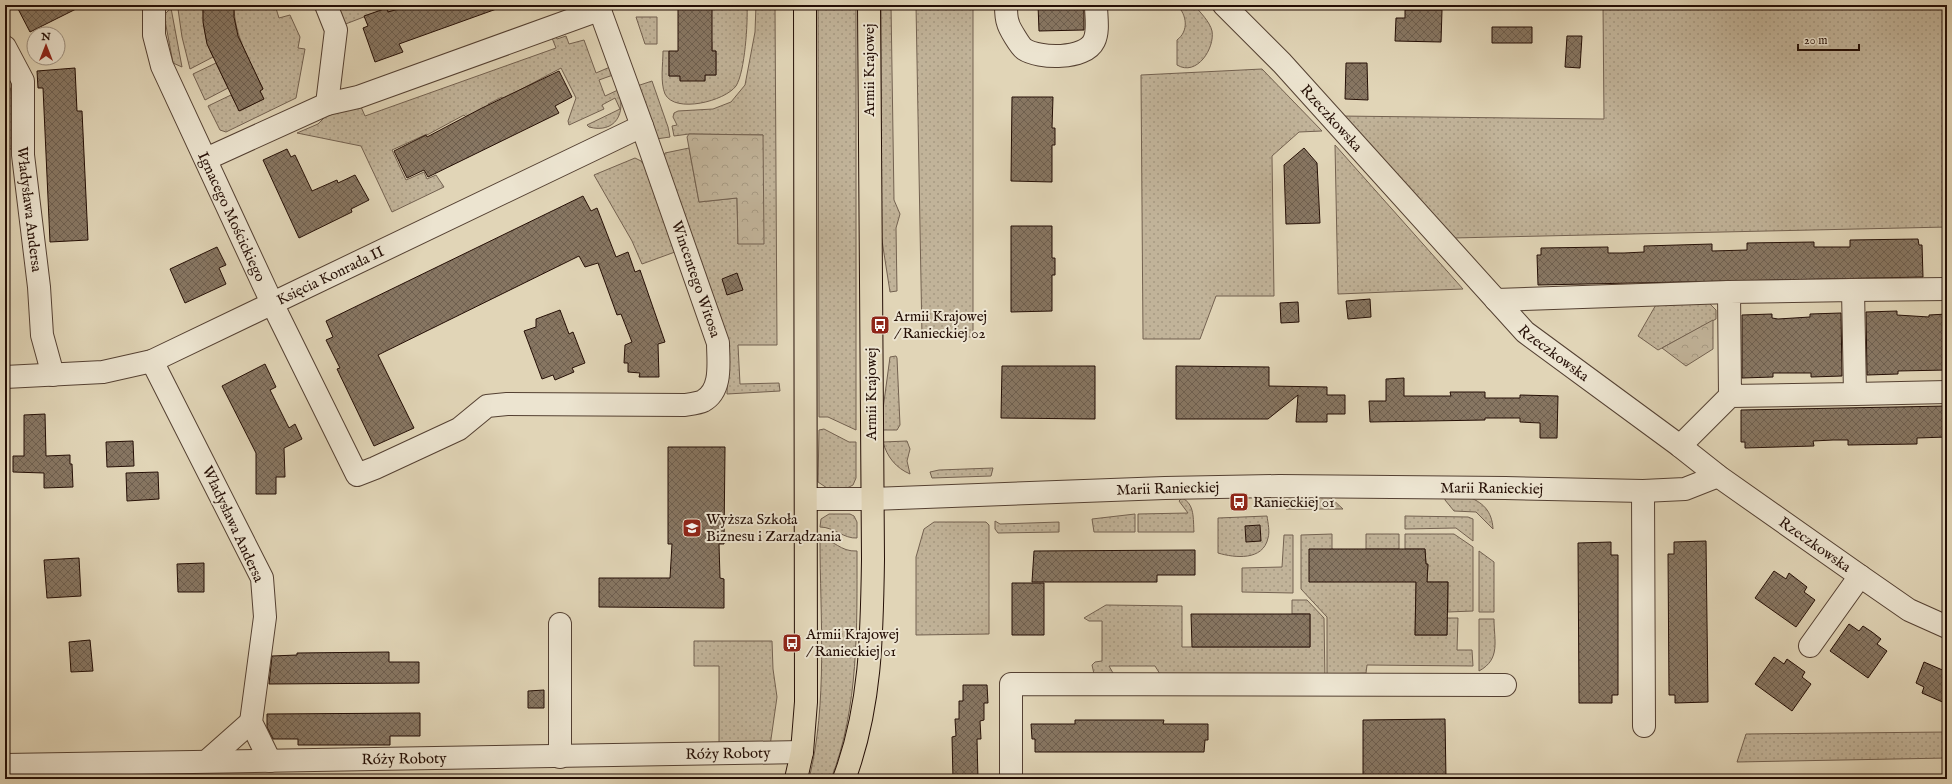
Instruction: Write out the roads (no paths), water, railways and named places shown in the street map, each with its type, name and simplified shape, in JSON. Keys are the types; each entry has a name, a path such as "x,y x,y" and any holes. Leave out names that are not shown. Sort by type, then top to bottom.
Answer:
{"main road":[{"path":"796,779 791,752 806,702 807,499 805,5"},
{"name":"Armii Krajowej","path":"844,779 859,731 868,678 871,645 873,567 869,5"}],"street":[{"name":"Ignacego Mościckiego","path":"154,5 154,35 162,66 272,303 357,475 391,461"},
{"path":"326,5 336,30 327,104"},
{"path":"1006,5 1008,24 1023,48 1039,55 1074,54 1082,53 1089,49 1097,34 1096,5"},
{"name":"Rzeczkowska","path":"1224,5 1282,64 1526,332 1718,476 1860,576 1909,610 1947,627"},
{"path":"206,159 327,104 358,97 600,7"},
{"name":"Wincentego Witosa","path":"391,461 460,429 487,406 508,404 685,405 703,401 713,393 718,377 718,343 600,7"},
{"name":"Władysława Andersa","path":"5,47 23,81 23,155 39,287 42,335 53,375"},
{"name":"Księcia Konrada II","path":"5,377 102,372 152,361 642,126"},
{"path":"1496,300 1729,292 1947,289"},
{"path":"1853,290 1856,394"},
{"path":"1729,292 1730,396"},
{"name":"Władysława Andersa","path":"152,361 262,578 265,617 252,722"},
{"path":"1680,446 1730,396 1947,392"},
{"name":"Marii Ranieckiej","path":"807,499 872,499 1165,488 1279,486 1643,491 1685,489 1718,476"},
{"path":"1643,491 1644,726"},
{"path":"1810,646 1860,576"},
{"path":"560,624 560,757"},
{"path":"1011,779 1011,684 1505,685"},
{"path":"207,762 252,722 270,761"},
{"name":"Róży Roboty","path":"5,765 791,752"}],"place":[{"name":"Armii Krajowej / Ranieckiej 02","path":"880,325"},
{"name":"Ranieckiej 01","path":"1239,502"},
{"name":"Wyższa Szkoła Biznesu i Zarządzania","path":"692,528"},
{"name":"Armii Krajowej / Ranieckiej 01","path":"792,643"}]}
